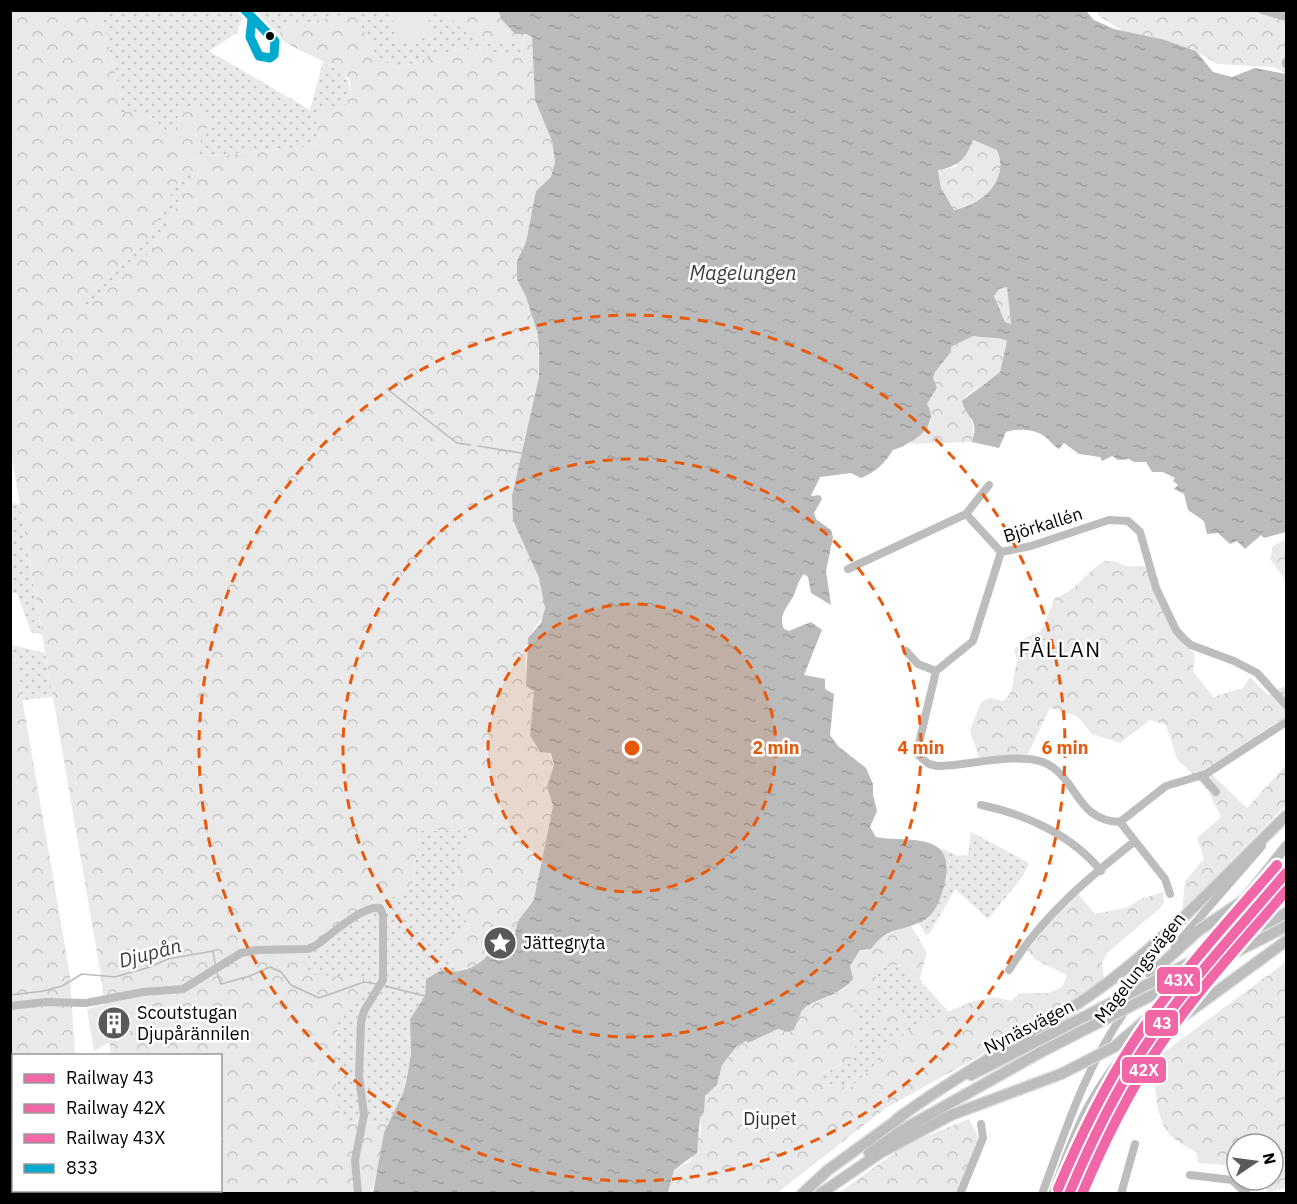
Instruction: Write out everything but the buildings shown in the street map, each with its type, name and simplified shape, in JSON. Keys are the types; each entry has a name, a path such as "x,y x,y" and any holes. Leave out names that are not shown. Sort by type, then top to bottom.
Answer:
{"highway":[{"path":"1036,1042 1126,967 1287,817"},
{"path":"1151,974 1218,914 1244,900 1287,883"},
{"name":"Nynäsvägen","path":"802,1194 828,1170 897,1119 1036,1042 1278,926 1287,913"},
{"path":"1057,1194 1103,1103 1122,1075 1178,1020 1283,943"},
{"path":"818,1194 880,1153 951,1115 1061,1074 1114,1047 1155,1012"},
{"name":"Nynäsvägen","path":"818,1194 904,1129 1036,1042"}],"main road":[{"path":"1155,1012 1287,846"}],"street":[{"path":"245,10 271,34"},
{"path":"1262,10 1287,17"},
{"path":"848,570 966,514 989,485"},
{"path":"966,514 1000,552"},
{"name":"Björkallén","path":"936,671 973,641 981,622 1000,552 1031,546 1109,520 1128,521 1140,532 1156,588 1176,630 1183,639 1191,645 1234,661 1257,673 1287,705"},
{"path":"906,651 918,664 936,671 919,743 919,756 923,760 937,766 1027,759 1042,762 1062,774 1084,808 1109,822 1120,822 1166,786 1202,776 1287,722"},
{"path":"1202,776 1216,792"},
{"path":"981,805 1001,809 1046,827 1074,845 1101,871"},
{"name":"Magelungsvägen","path":"1042,1194 1082,1084 1107,1036 1151,974 1287,817"},
{"path":"1120,822 1165,879 1170,894"},
{"path":"1009,970 1039,925 1135,841"},
{"path":"10,1006 45,1002 86,1003 143,992 183,989 241,953 257,950 308,949 359,914 374,907 380,908 383,915 383,980 364,1011 360,1044 358,1074 364,1115 355,1160 358,1194"},
{"path":"1053,1194 1071,1143 1089,1104 1110,1071 1155,1012"},
{"path":"960,1194 982,1138 981,1124"},
{"path":"1121,1194 1135,1144"},
{"path":"1190,1175 1232,1180 1247,1194"}],"green space":[{"path":"1099,10 1286,11 1286,73 1273,67 1217,64 1196,51 1165,40 1128,34 1097,15"},
{"path":"10,11 100,11 121,97 115,113 141,112 171,135 179,123 180,106 196,107 210,121 193,158 321,145 316,125 319,107 342,109 351,95 350,84 345,74 338,69 294,48 277,36 293,20 306,23 354,12 377,57 397,68 466,47 519,57 524,41 474,39 444,11 498,11 502,20 515,34 526,34 532,37 535,100 552,141 555,162 551,177 536,191 526,242 517,261 517,279 526,297 538,334 539,377 512,496 544,595 545,605 543,617 527,643 526,686 534,691 530,735 550,753 554,765 547,787 553,806 534,899 519,920 513,942 508,950 502,955 487,956 481,964 456,971 440,948 471,927 452,904 469,830 420,831 412,886 301,950 306,974 371,979 338,1017 336,1096 342,1122 389,1123 371,1193 129,1193 222,1192 222,1054 111,1054 100,970 11,453","holes":["185,169 194,174 153,250 89,306 80,302 145,243"]},
{"path":"100,11 444,11 474,39 524,41 519,58 466,47 397,68 375,57 334,17 306,23 293,20 277,36 253,12 241,21 237,33 209,51 310,110 323,62 343,73 348,81 351,95 342,109 316,125 321,145 193,158 178,115 179,123 171,135 150,116 115,113 121,97"},
{"path":"390,11 426,11 433,36 398,44"},
{"path":"973,140 997,150 1000,171 991,189 983,197 954,210 941,188 938,170 955,167"},
{"path":"185,168 194,174 153,250 89,306 80,302 145,243"},
{"path":"1007,287 1011,324 1005,322 994,296 999,289"},
{"path":"973,336 1007,341 1000,372 966,396 973,424 972,442 909,444 931,423 927,404 937,388 933,378 935,372 951,352 951,347"},
{"path":"10,502 20,505 42,635 31,632 17,593 11,593"},
{"path":"1286,539 1286,581 1270,559 1273,546"},
{"path":"1104,561 1114,561 1126,566 1146,566 1154,591 1170,624 1195,654 1193,671 1213,697 1243,688 1250,677 1268,695 1286,685 1286,717 1206,769 1247,808 1286,765 1286,805 1182,911 1185,881 1204,859 1197,838 1221,817 1208,791 1177,758 1166,725 1150,720 1120,743 1092,734 1077,716 1050,708 1028,754 979,758 970,730 981,702 990,698 1003,701 1008,697 1018,661 1014,650 1025,638 1041,631 1055,598 1076,586"},
{"path":"10,628 70,975 75,1054 12,1054 12,1192 93,1193 11,1193"},
{"path":"13,645 45,653 53,697 22,700"},
{"path":"469,830 452,904 471,927 440,948 456,971 426,979 425,996 410,1019 411,1054 404,1091 389,1123 342,1122 336,1096 338,1017 305,974 300,950 412,886 420,831"},
{"path":"971,832 1029,863 1023,876 988,919 955,889 930,933 926,935 918,922 927,918 934,911 943,890 945,867 940,848 959,856 968,855"},
{"name":"Djupet","path":"1163,892 1164,902 1159,909 1107,953 1102,963 1104,979 1052,1016 886,1108 777,1193 668,1194 674,1170 690,1161 701,1131 700,1117 705,1096 717,1085 722,1065 737,1046 778,1029 788,1032 794,1030 802,1010 843,990 853,978 850,966 860,950 866,951 879,939 910,924 927,953 919,981 909,970 900,966 889,966 875,971 877,990 867,1001 855,1005 858,1039 852,1058 819,1075 823,1085 851,1087 879,1061 892,1042 928,1020 974,1001 995,997 1012,1001 1019,993 1048,993 1062,987 1067,975 1036,960 1027,951 1040,935 1043,925 1077,893 1095,914 1129,907 1139,900"},
{"path":"1286,962 1286,1188 1285,1132 1225,1132 1225,1165 1198,1163 1197,1153 1170,1135 1161,1119 1156,1098 1156,1058"},
{"path":"892,965 908,967 949,1012 928,1020 892,1042 879,1061 851,1087 822,1085 819,1075 842,1064 855,1020 855,1005 867,1001 875,971"},
{"path":"131,998 146,1003 135,1028 94,1051 87,1009"},
{"path":"888,1004 899,1006 906,1022 900,1027 892,1024 879,1027 873,1022"},
{"path":"969,1119 979,1139 957,1193 837,1194 907,1144"},
{"path":"241,1131 242,1142 222,1151 222,1135"}],"water":[{"name":"Magelungen","path":"498,11 1086,11 1094,20 1114,29 1165,40 1196,51 1213,72 1232,77 1255,68 1286,74 1286,532 1264,538 1261,535 1245,549 1237,541 1230,544 1218,533 1207,534 1204,521 1188,510 1184,494 1174,489 1178,485 1173,481 1175,478 1163,472 1152,472 1146,462 1118,460 1112,456 1102,461 1100,457 1079,454 1064,443 1059,449 1040,434 1025,430 1006,432 999,448 972,442 973,423 962,401 1000,372 1007,341 1004,339 973,336 951,347 951,352 933,378 937,388 927,404 930,420 927,427 916,438 893,450 880,467 861,478 851,473 820,477 811,496 820,495 822,499 814,513 816,519 831,530 833,537 826,571 831,605 811,593 808,577 804,574 783,614 782,623 784,629 789,631 811,622 822,630 804,675 825,679 825,689 834,694 830,735 838,746 866,768 873,784 877,811 870,827 876,837 915,840 937,846 944,854 947,865 945,882 930,916 918,923 890,932 877,941 871,949 860,950 850,966 853,978 849,983 838,992 802,1010 794,1030 788,1032 778,1029 737,1046 722,1065 717,1085 705,1096 704,1112 700,1117 697,1153 674,1170 668,1193 373,1193 384,1133 404,1091 407,1077 411,1054 410,1019 425,996 426,979 442,970 467,969 479,964 487,956 502,955 512,946 519,920 534,899 553,806 547,787 554,765 551,753 540,752 530,735 534,691 526,686 528,638 541,623 545,608 539,578 513,520 512,496 539,377 538,334 526,297 517,279 517,261 526,242 536,191 551,177 555,162 552,141 535,100 532,37 526,34 515,34 502,20","holes":["973,140 997,150 1000,171 991,189 983,197 954,210 941,188 938,170 960,161","1007,287 1011,324 1005,322 994,296 999,289"]}],"waterway":[{"path":"387,389 457,443 471,445"},
{"path":"478,446 521,453"},
{"name":"Djupån","path":"10,995 44,991 62,986 82,974 115,977 168,959 213,951 215,964"},
{"name":"Djupån","path":"217,973 221,984 250,976 270,967 281,972 291,985 319,998 364,982 377,984"},
{"name":"Djupån","path":"385,986 425,996"}],"rail line":[{"name":"43X","path":"1058,1189 1092,1114 1149,1019 1184,974 1277,865"},
{"name":"43","path":"1069,1194 1121,1085 1158,1027 1193,982 1286,873"},
{"name":"42X","path":"1082,1194 1123,1108 1166,1036 1216,972 1286,891"}],"transit line":[{"name":"833","path":"245,10 275,41 274,55 270,58 259,56 250,37 252,19"}],"place":[{"name":"Jättegryta","path":"500,943"},
{"name":"Scoutstugan Djupårännilen","path":"114,1023"}],"district":[{"name":"FÅLLAN","path":"1060,650"}]}
